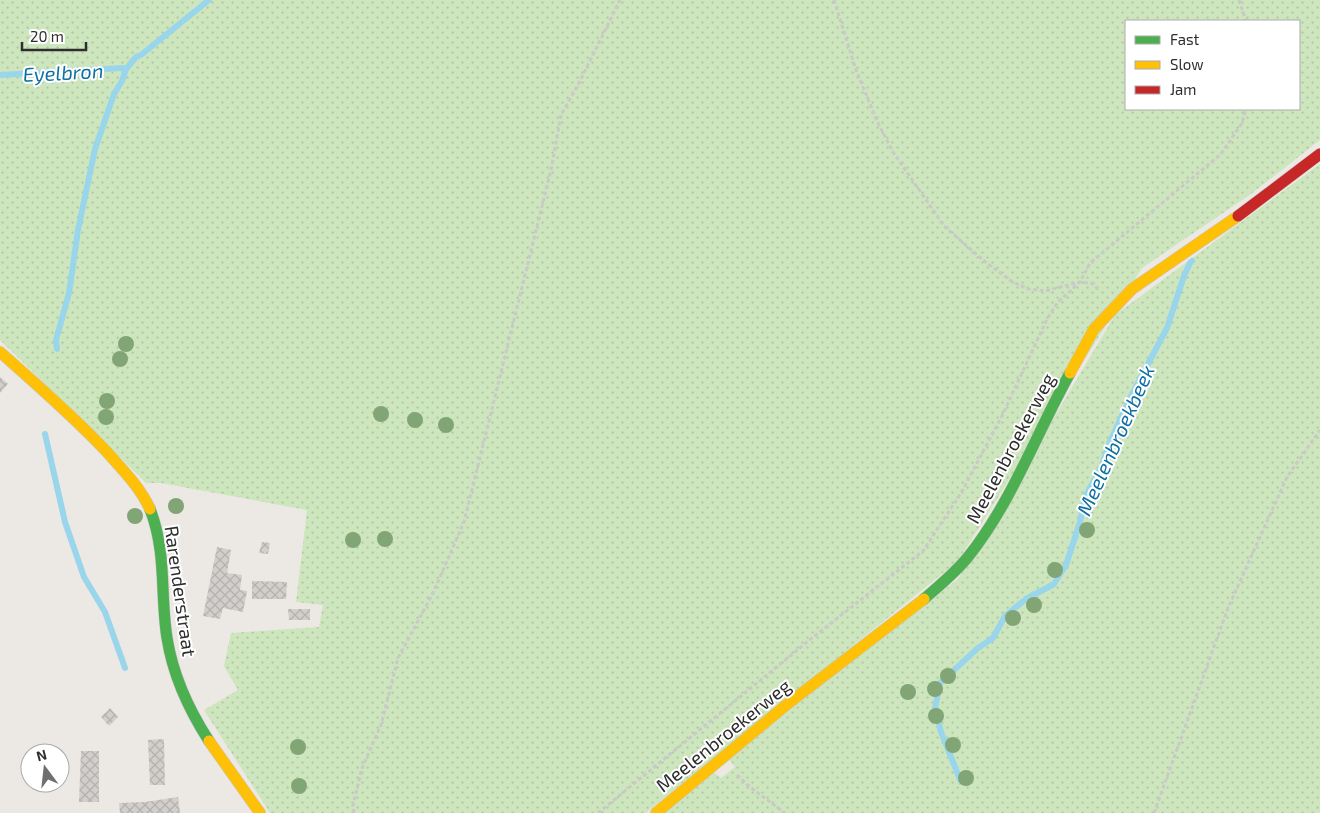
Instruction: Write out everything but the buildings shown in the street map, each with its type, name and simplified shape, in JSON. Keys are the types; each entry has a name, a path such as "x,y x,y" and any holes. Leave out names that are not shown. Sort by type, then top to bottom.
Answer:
{"street":[{"name":"Meelenbroekerweg","path":"656,813 721,758 905,614 953,574 969,556 1002,507 1082,348 1094,329 1132,290 1156,271 1248,209 1320,154"},
{"name":"Rarenderstraat","path":"0,352 92,436 136,484 148,505 155,521 161,548 167,638 172,663 180,686 210,744 260,813"}],"path":[{"path":"354,813 353,805 362,768 381,725 398,658 433,592 464,522 551,170 561,115 620,0"},
{"path":"834,0 856,70 877,121 893,152 944,226 983,260 1011,281 1028,289 1045,291 1080,282 1094,284"},
{"path":"1239,0 1246,20"},
{"path":"598,813 812,638 923,551 961,493 1003,414 1047,319 1058,302 1080,282 1090,263 1221,154 1242,123 1246,110"},
{"path":"1154,813 1228,608 1287,477 1320,430"},
{"path":"721,758 750,787 785,813"}],"green space":[{"path":"0,0 1320,0 1320,140 1251,194 1142,268 958,561 646,813 270,813 204,710 238,690 224,666 231,633 319,627 323,605 296,602 307,510 161,483 146,483 0,340"},
{"path":"1320,164 1320,813 665,813 713,772 721,778 735,767 728,758 958,579 1115,315"}],"waterway":[{"path":"57,349 56,340 69,293 78,230 95,149 114,94 122,81 126,69 136,57 141,55 209,0"},
{"name":"Eyelbron","path":"0,75 126,69"},
{"name":"Meelenbroekbeek","path":"961,782 941,732 935,708 940,683 978,648 993,638 1005,616 1026,599 1054,584 1066,565 1080,522 1085,497 1101,468 1109,444 1130,398 1167,328 1184,276 1192,261"},
{"path":"45,434 65,522 84,577 105,612 125,668"}],"traffic: fast":[{"path":"924,599 958,568 984,536 1011,491 1070,373"},
{"path":"150,509 159,542 165,622 173,666 183,692 209,741"}],"traffic: slow":[{"path":"1070,373 1094,329 1132,289 1238,216"},
{"path":"0,352 106,451 136,486 150,509"},
{"path":"656,813 785,706 924,599"},
{"path":"209,741 260,813"}],"traffic: jam":[{"path":"1238,216 1320,154"}]}
